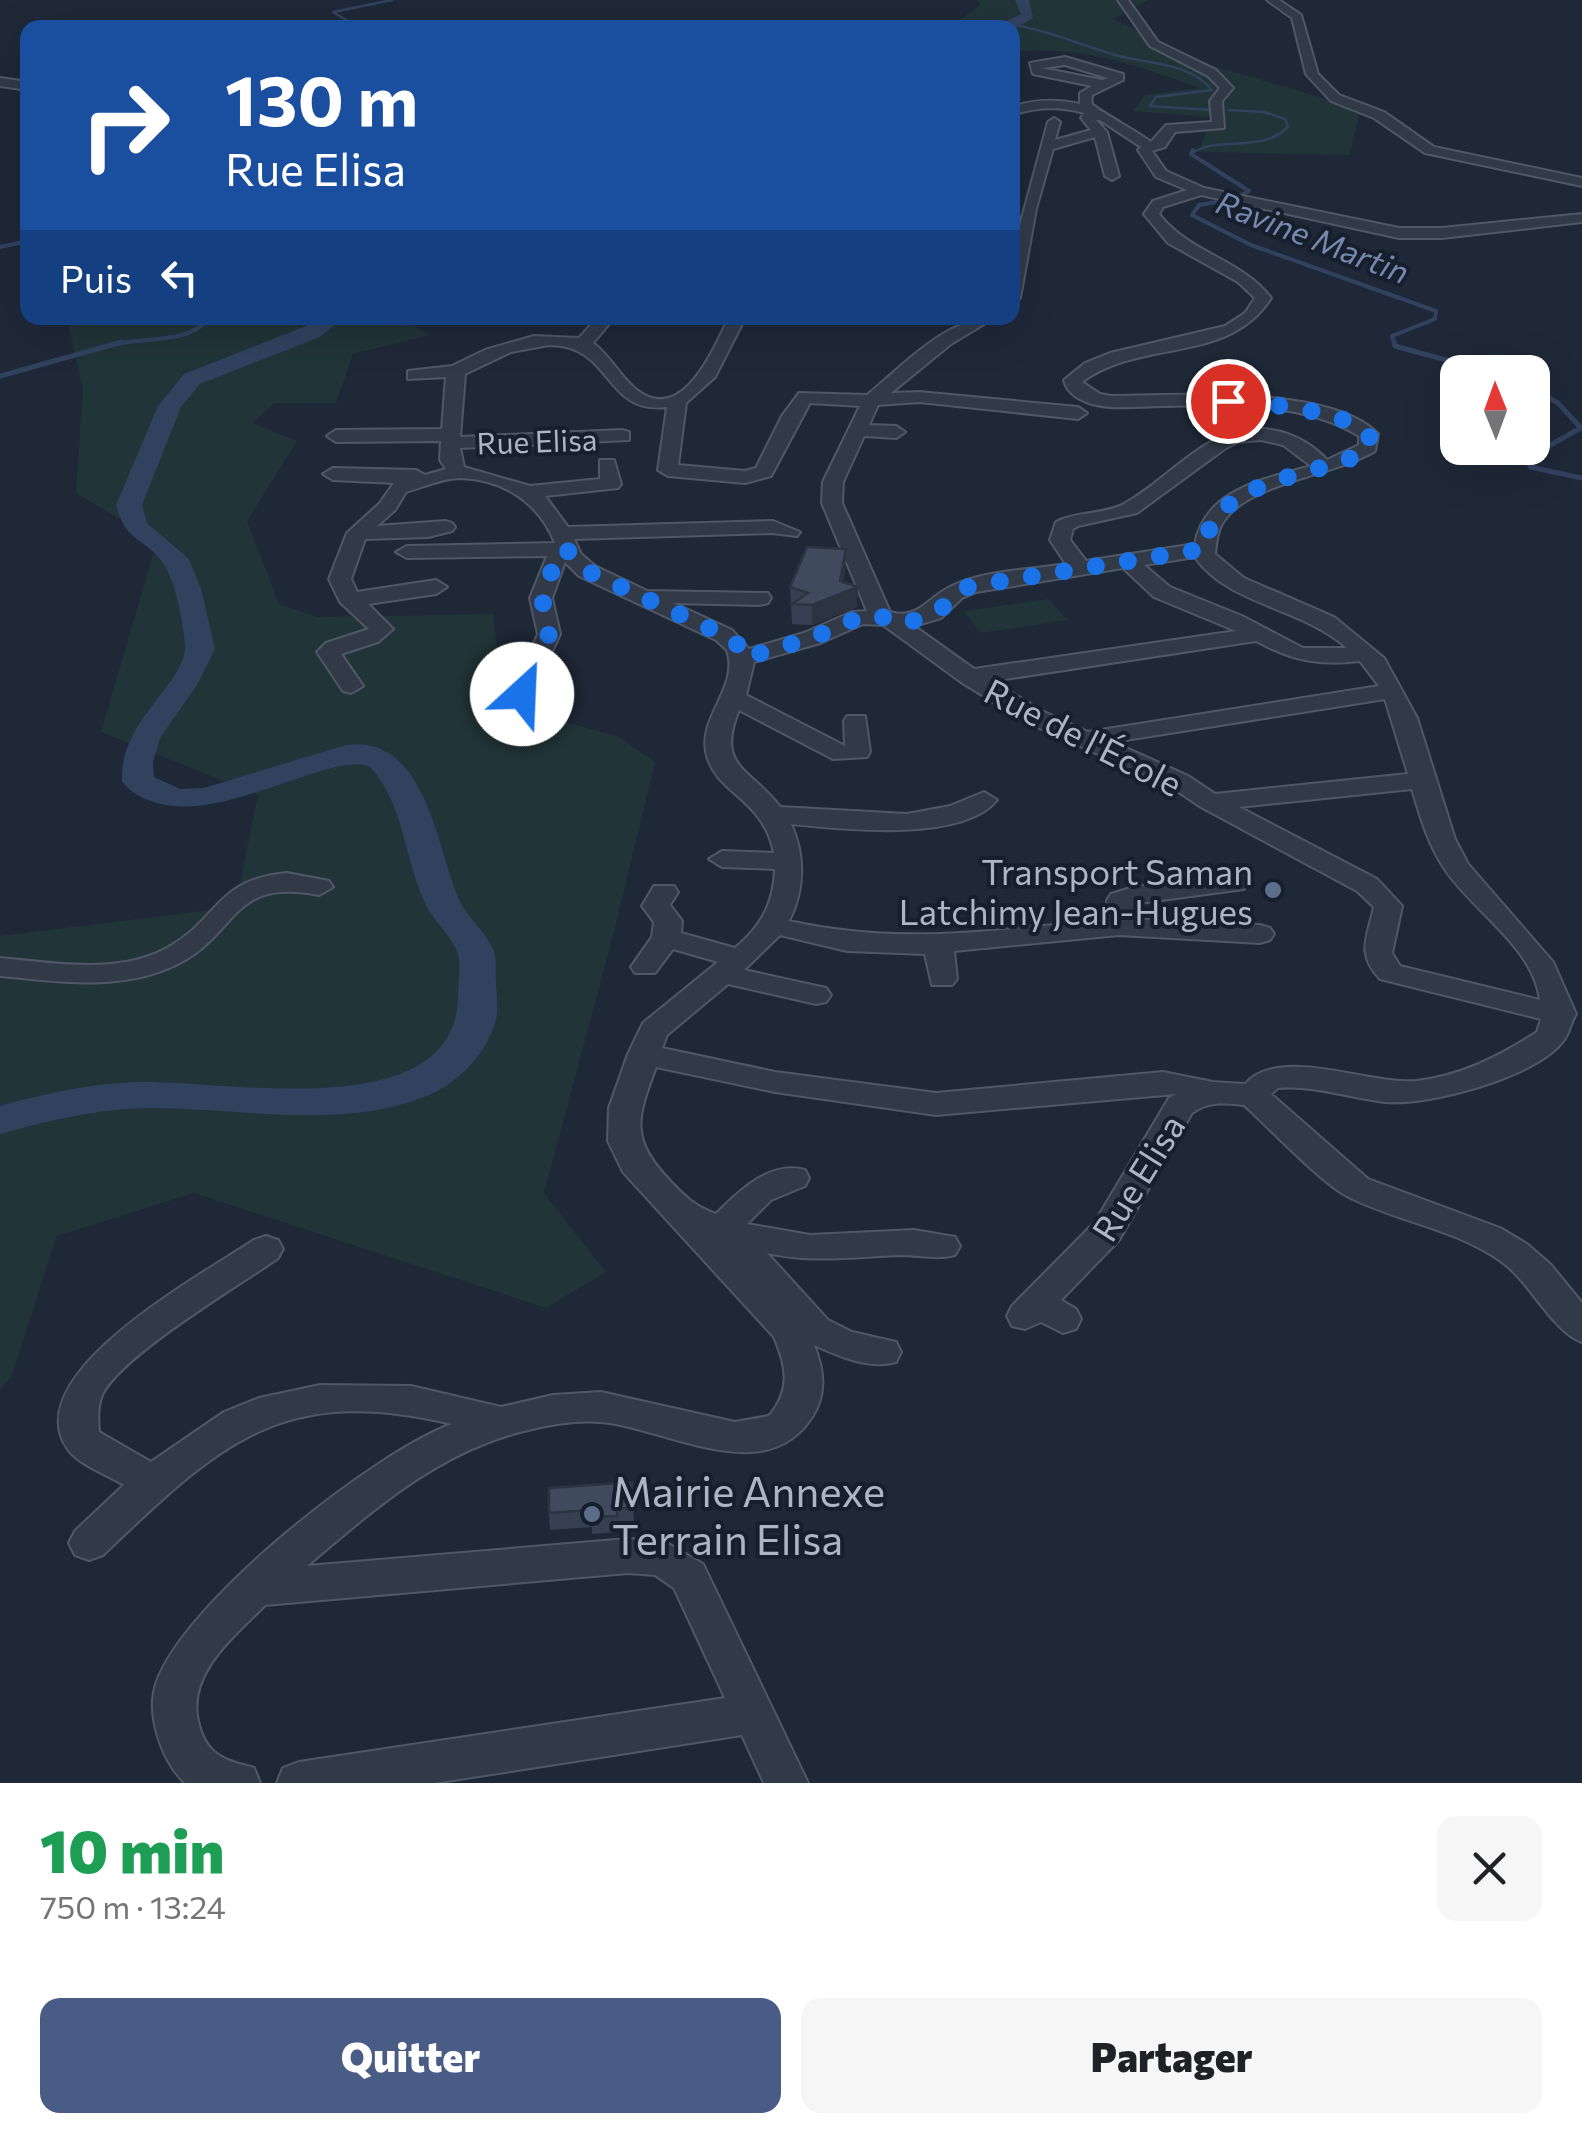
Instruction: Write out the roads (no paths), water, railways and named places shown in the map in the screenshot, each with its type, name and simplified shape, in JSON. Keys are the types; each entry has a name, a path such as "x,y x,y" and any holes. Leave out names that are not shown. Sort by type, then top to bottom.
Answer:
{"street":[{"path":"1123,0 1154,44 1212,73 1228,88 1216,101 1220,125 1171,128 1160,144 1145,150 1152,166 1200,191 1414,234 1582,218"},
{"path":"1272,0 1297,17 1314,79 1332,97 1380,116 1430,150 1582,182"},
{"path":"1096,114 1084,95 1102,84 1126,78 1064,61 1034,68 1102,84"},
{"path":"1020,107 1054,101 1096,114 1150,146"},
{"path":"1096,114 1087,118 1100,132 1112,176"},
{"path":"1020,256 1054,122"},
{"path":"1048,146 1100,132"},
{"path":"1200,191 1158,204 1151,214 1174,240 1230,270 1257,290 1263,298 1258,313 1239,325 1200,338 1094,366 1073,380 1075,388 1095,399 1111,401 1272,405 1325,415 1369,434 1371,440 1362,452 1235,498 1216,514 1204,549 1206,560 1218,572 1315,614 1366,653 1393,691 1432,819 1456,865 1494,911 1538,952 1561,993 1558,1027 1539,1046 1446,1088 1399,1094 1306,1077 1278,1076 1257,1086 1254,1096 1356,1188 1474,1231 1515,1253 1539,1274 1582,1328"},
{"path":"414,375 457,371 538,329 583,344 600,325"},
{"path":"734,325 706,380 677,401 668,470 744,477 764,472 790,416 804,397 920,397 1078,413"},
{"path":"890,620 832,503 833,482 872,400 945,340 973,325"},
{"name":"Rue Elisa","path":"583,344 599,356 636,398 661,403 677,401"},
{"name":"Rue Elisa","path":"457,371 450,460 457,472"},
{"name":"Rue Elisa","path":"452,434 572,423"},
{"path":"858,430 896,432"},
{"name":"Rue Elisa","path":"336,436 622,436"},
{"path":"1081,570 1060,540 1063,526 1072,520 1126,511 1228,440 1252,436 1284,438 1312,452 1323,468"},
{"name":"Rue Elisa","path":"529,492 612,484 607,464"},
{"path":"351,686 328,652 333,647 372,638 382,629 351,600 340,579 357,533 388,506 398,488 457,472"},
{"name":"Rue Elisa","path":"333,474 392,478 457,472 499,479 529,492 550,510 563,541 587,571 724,635 737,644 744,658"},
{"path":"699,501 700,530"},
{"path":"357,533 428,531 445,526"},
{"path":"407,552 700,530 772,527 790,532"},
{"path":"522,694 549,634 542,598 563,541"},
{"path":"883,1352 846,1344 815,1330 712,1226 628,1154 625,1108 654,1030 776,926 784,907 786,846 772,814 720,758 720,730 744,658 812,638 860,617 890,620 940,610 961,589 1204,549"},
{"path":"1128,562 1162,592 1306,657 1366,653"},
{"path":"351,600 436,588"},
{"name":"Rue Elisa","path":"634,593 760,598"},
{"name":"Rue de l'École","path":"890,620 1035,717 1160,771 1377,892 1388,906 1378,953 1390,974 1562,1014"},
{"path":"970,677 1260,634"},
{"path":"1088,738 1393,691"},
{"path":"732,697 842,754 858,752 856,722"},
{"name":"Rue de l'École","path":"1210,802 1422,780"},
{"path":"772,814 913,824 942,819 984,800"},
{"path":"722,859 786,861"},
{"path":"0,966 73,973 156,964 180,952 228,910 248,886 274,880 318,887"},
{"path":"1119,926 1121,900 1134,895 1234,883"},
{"path":"645,966 666,938 668,921 656,906 664,892"},
{"path":"776,926 847,942 939,946 1119,926 1260,934"},
{"path":"666,938 816,996"},
{"path":"939,946 942,979"},
{"path":"644,1054 774,1082 936,1104 1163,1082 1208,1092"},
{"name":"Rue Elisa","path":"1042,1313 1107,1232 1180,1106 1191,1097 1208,1092 1254,1096"},
{"path":"712,1226 760,1192 792,1178"},
{"path":"712,1226 826,1248 908,1241 943,1246"},
{"path":"238,1783 202,1772 188,1757 174,1709 177,1684 189,1660 212,1631 346,1509 428,1451 501,1422 562,1409 602,1407 642,1413 726,1438 772,1432 788,1421 803,1396 806,1374 801,1354 788,1329 712,1226"},
{"path":"152,1483 82,1441 78,1423 89,1383 136,1341 266,1249"},
{"path":"89,1544 152,1483 229,1427 258,1413 288,1406 407,1398 501,1422"},
{"path":"258,1588 628,1556 663,1558 689,1576 786,1783"},
{"path":"299,1783 751,1714"}],"waterway":[{"path":"346,20 333,12 392,0"},
{"path":"1020,21 1028,15 1022,0"},
{"name":"Ravine Martin","path":"1020,26 1119,56 1182,69 1212,90 1156,97 1150,106 1210,110"},
{"name":"Ravine Martin","path":"1192,153 1215,145 1265,140 1288,127 1285,119 1264,112 1228,110"},
{"name":"Ravine Martin","path":"1193,150 1191,154 1249,191 1235,199 1199,205 1192,215 1251,245 1436,311 1435,319 1392,336 1394,342"},
{"path":"0,247 20,243"},
{"path":"113,345 178,336 202,325"},
{"path":"0,1120 52,1106 124,1096 305,1101 364,1098 415,1086 454,1061 477,1020 475,951 443,903 409,804 392,771 381,760 364,753 341,756 204,798 180,799 158,794 138,781 137,762 144,738 182,685 200,649 187,589 175,559 135,526 129,505 170,406 192,379 322,325"},
{"path":"0,376 122,342"},
{"name":"Ravine Martin","path":"1394,342 1395,346 1440,358"},
{"name":"Ravine Martin","path":"1550,398 1581,428 1550,445"},
{"name":"Ravine Martin","path":"1531,465 1582,478"}],"place":[{"name":"Transport Saman Latchimy Jean-Hugues","path":"1273,890"},
{"name":"Mairie Annexe Terrain Elisa","path":"592,1514"}]}
